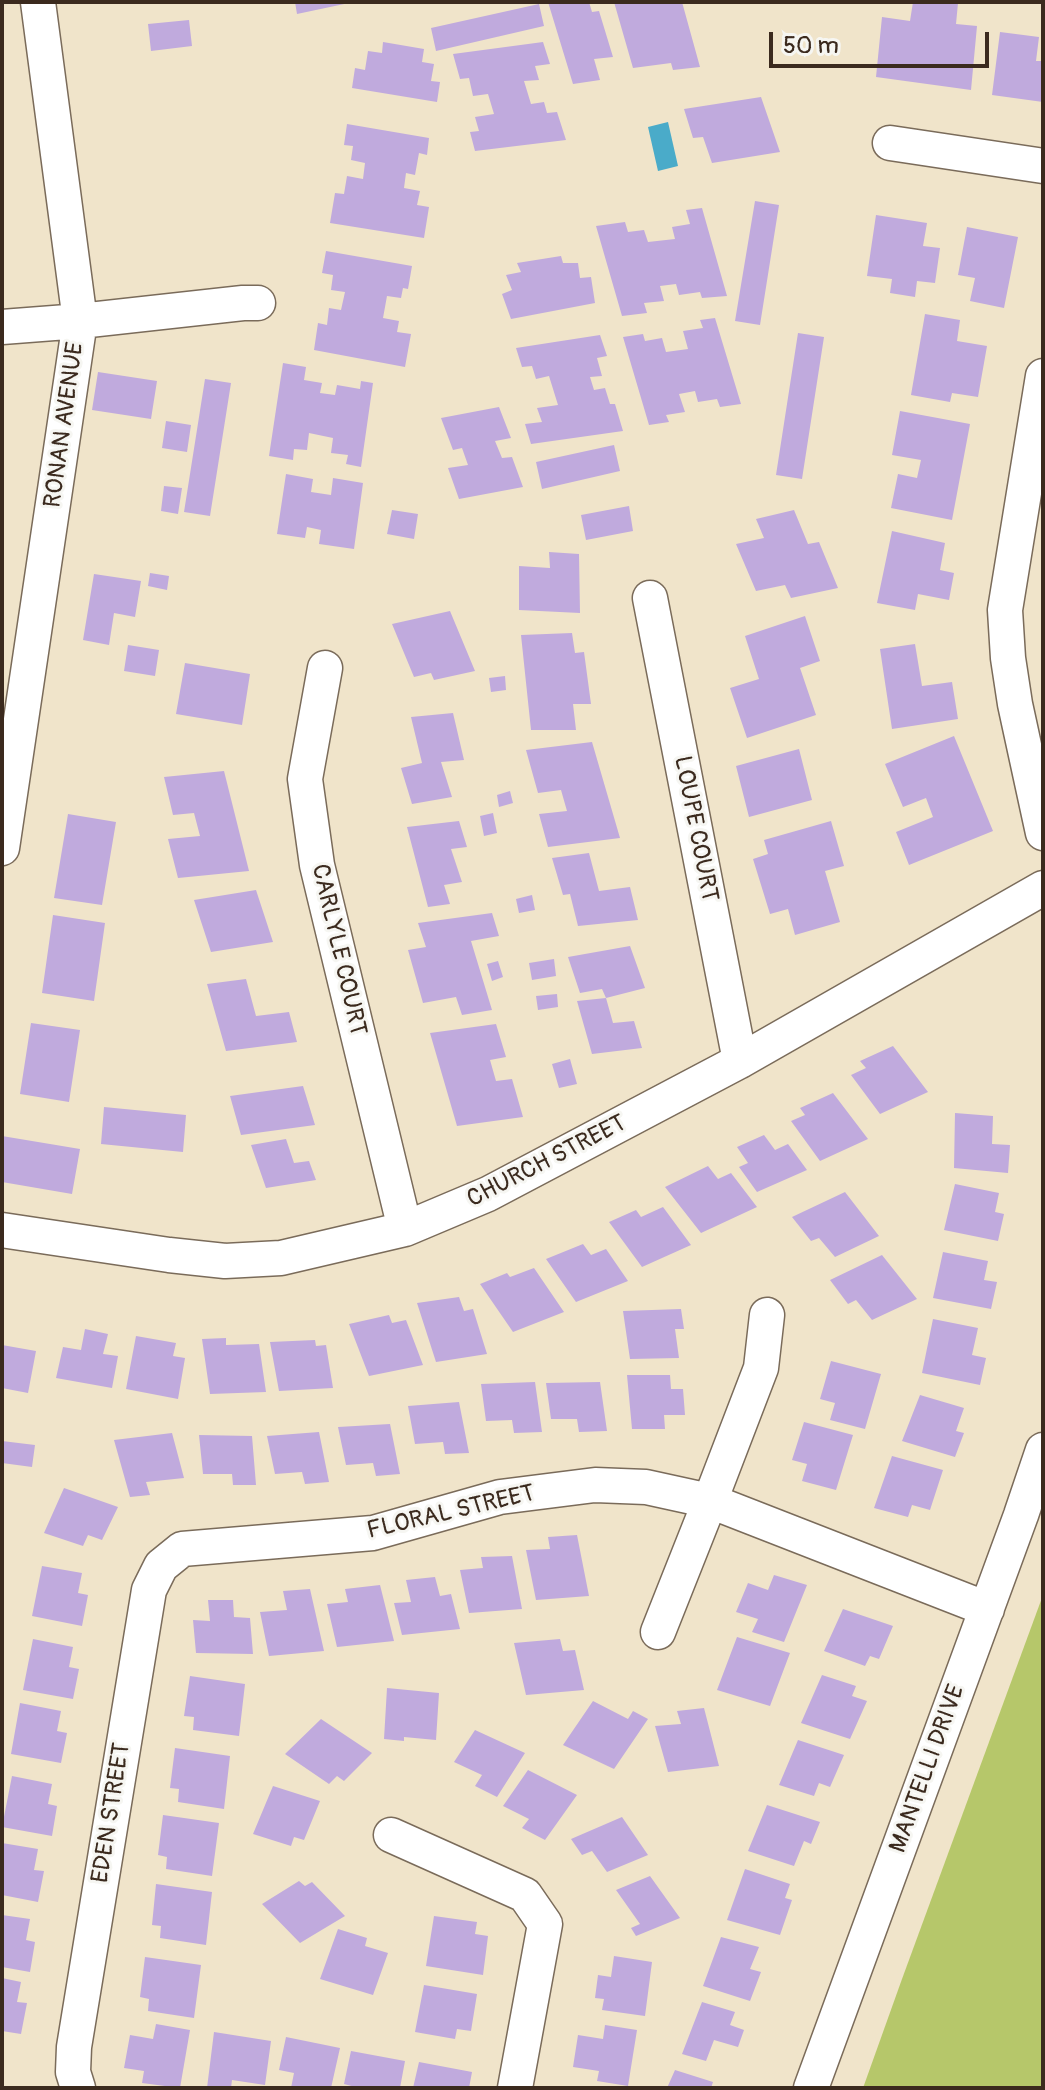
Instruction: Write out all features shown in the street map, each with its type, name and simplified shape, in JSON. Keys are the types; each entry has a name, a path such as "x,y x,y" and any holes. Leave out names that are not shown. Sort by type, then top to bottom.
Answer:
{"street":[{"name":"RONAN AVENUE","path":"2,848 80,321 38,2"},
{"path":"890,143 1043,166"},
{"path":"2,327 258,303"},
{"path":"1043,376 1005,610 1015,704 1043,833"},
{"name":"LOUPE COURT","path":"650,598 740,1061"},
{"name":"CARLYLE COURT","path":"325,668 305,779 317,865 405,1229"},
{"name":"CHURCH STREET","path":"2,1230 225,1261 281,1258 405,1229 488,1194 740,1061 1043,888"},
{"path":"658,1632 761,1368 767,1315"},
{"name":"MANTELLI DRIVE","path":"811,2088 1043,1450"},
{"name":"FLORAL STREET","path":"182,1549 373,1533 500,1497 595,1485 646,1487 710,1501 987,1609"},
{"name":"EDEN STREET","path":"78,2088 73,2072 74,2047 149,1590 161,1566 182,1549"},
{"path":"391,1835 525,1895 545,1924 515,2088"}],"green space":[{"path":"1043,1595 1043,2088 863,2088 902,1979"}],"water":[{"path":"668,122 678,166 658,171 648,127"}],"building":[{"path":"295,2 349,2 349,3 297,14"},
{"path":"548,2 589,2 592,12 599,11 613,57 594,59 600,80 573,84"},
{"path":"614,2 682,2 700,67 673,70 671,63 633,68"},
{"path":"913,2 958,3 956,24 977,26 971,90 876,77 882,17 910,21"},
{"path":"539,4 544,26 436,51 431,28"},
{"path":"189,20 192,46 151,51 148,24"},
{"path":"1000,32 1039,37 1036,61 1043,61 1043,102 992,95"},
{"path":"383,42 424,49 422,62 434,64 431,81 440,82 437,102 352,88 355,68 365,70 368,51 382,53"},
{"path":"543,42 550,64 535,66 539,80 524,81 531,104 544,102 547,113 557,112 566,140 475,151 470,132 479,131 475,117 494,114 488,94 473,96 469,78 460,79 453,54"},
{"path":"761,97 780,152 712,163 703,137 693,138 684,109"},
{"path":"347,124 429,138 427,155 419,153 415,175 406,173 404,188 420,191 417,205 429,207 424,238 330,223 335,193 344,194 347,176 363,179 365,163 351,160 353,146 344,145"},
{"path":"755,201 779,205 760,325 735,321"},
{"path":"702,208 727,296 702,298 700,292 679,295 676,284 660,286 664,301 644,303 647,313 622,316 596,226 625,222 628,232 644,230 648,242 675,239 672,227 690,224 686,210"},
{"path":"876,215 927,223 923,246 940,248 935,283 917,281 915,297 890,293 892,279 867,276"},
{"path":"967,227 1018,237 1004,308 970,301 975,278 958,275"},
{"path":"326,251 412,266 408,289 403,288 401,298 387,296 383,318 399,321 397,332 411,334 405,367 314,350 318,323 327,325 329,308 341,310 345,292 331,290 333,275 322,273"},
{"path":"561,256 563,263 578,263 580,278 591,277 595,303 511,319 502,294 512,290 506,275 521,272 517,263"},
{"path":"925,314 960,320 957,341 987,346 978,397 952,393 950,402 911,395"},
{"path":"715,318 741,404 720,407 717,399 698,402 695,391 679,394 685,412 666,415 669,422 649,425 623,337 643,334 645,341 662,338 666,352 688,349 683,331 703,328 700,320"},
{"path":"798,333 824,337 802,479 776,475"},
{"path":"600,335 607,356 597,358 602,376 590,377 594,390 605,388 610,404 615,404 623,431 531,444 525,424 542,422 537,408 558,405 549,376 536,379 532,366 522,367 516,348"},
{"path":"283,363 306,367 304,380 322,383 320,393 335,395 337,385 360,389 361,381 373,383 361,467 346,464 348,455 331,453 333,438 309,433 307,450 294,449 293,460 269,456"},
{"path":"98,372 157,381 151,419 92,410"},
{"path":"205,379 231,383 210,516 184,512"},
{"path":"499,407 511,438 495,441 502,458 512,457 523,487 459,499 448,468 468,465 462,448 453,450 441,418"},
{"path":"900,411 970,424 952,520 891,508 898,474 917,478 921,460 892,455"},
{"path":"166,421 191,425 187,452 162,448"},
{"path":"614,445 620,471 542,489 536,462"},
{"path":"286,474 313,479 311,492 331,495 333,478 363,483 354,549 319,544 321,530 307,527 305,538 277,534"},
{"path":"164,486 182,488 178,514 161,511"},
{"path":"629,506 633,531 586,540 581,515"},
{"path":"392,510 418,514 414,539 387,534"},
{"path":"794,510 808,544 819,542 838,588 791,598 785,585 756,591 736,544 764,538 756,519"},
{"path":"892,531 945,543 940,570 954,573 949,600 918,594 915,610 877,603"},
{"path":"549,552 579,554 580,613 519,610 519,566 550,568"},
{"path":"150,573 169,576 167,590 148,586"},
{"path":"94,574 141,581 135,617 114,613 109,645 83,640"},
{"path":"450,611 475,671 434,680 431,673 414,677 392,624"},
{"path":"805,616 820,661 800,668 816,715 747,738 730,688 759,679 745,636"},
{"path":"572,633 575,653 584,652 591,704 573,704 576,730 531,730 521,635"},
{"path":"915,644 922,686 952,682 958,719 892,729 880,649"},
{"path":"128,645 159,650 155,676 124,671"},
{"path":"185,663 250,674 242,725 176,714"},
{"path":"505,676 506,690 491,692 489,678"},
{"path":"453,713 464,760 441,762 452,797 412,804 401,768 422,763 411,717"},
{"path":"954,736 993,831 909,865 896,832 933,817 926,798 903,807 885,764"},
{"path":"592,742 620,838 548,847 539,814 567,811 561,790 538,793 526,750"},
{"path":"799,749 812,800 749,817 736,766"},
{"path":"224,771 249,871 178,878 168,839 200,836 194,813 173,815 164,777"},
{"path":"510,791 513,803 499,807 497,795"},
{"path":"493,813 497,833 484,836 480,816"},
{"path":"68,814 116,822 102,905 54,898"},
{"path":"459,821 467,847 451,849 462,882 444,885 450,904 428,907 407,827"},
{"path":"831,821 844,866 825,871 840,922 795,935 788,909 770,914 753,859 768,854 764,840"},
{"path":"589,853 599,891 630,887 638,920 578,926 570,894 563,895 552,858"},
{"path":"256,890 273,942 211,952 194,900"},
{"path":"532,895 535,910 519,913 516,899"},
{"path":"492,913 499,936 471,941 492,1010 462,1015 456,997 423,1003 408,950 426,947 418,923"},
{"path":"53,915 105,923 94,1001 42,993"},
{"path":"630,946 645,988 606,998 602,989 580,993 568,957"},
{"path":"554,959 556,976 532,980 529,963"},
{"path":"498,961 503,977 492,981 487,964"},
{"path":"246,979 256,1016 289,1012 297,1042 226,1051 207,984"},
{"path":"557,994 558,1007 538,1010 536,996"},
{"path":"606,998 613,1023 634,1021 642,1048 592,1054 577,1001"},
{"path":"31,1023 80,1030 69,1102 20,1094"},
{"path":"496,1024 506,1057 490,1060 496,1081 512,1079 523,1117 457,1126 430,1033"},
{"path":"893,1046 928,1092 880,1114 851,1075 866,1068 860,1061"},
{"path":"570,1059 577,1084 559,1088 552,1064"},
{"path":"303,1086 315,1125 241,1135 230,1096"},
{"path":"833,1093 868,1139 820,1161 791,1121 805,1115 800,1108"},
{"path":"104,1107 186,1115 183,1152 101,1144"},
{"path":"955,1113 993,1116 992,1144 1010,1145 1008,1173 954,1168"},
{"path":"764,1135 775,1150 788,1144 807,1170 757,1192 739,1167 748,1163 737,1147"},
{"path":"2,1136 80,1149 72,1194 2,1182"},
{"path":"286,1139 294,1163 309,1161 316,1180 266,1188 251,1145"},
{"path":"708,1166 718,1179 731,1173 757,1207 701,1233 665,1187"},
{"path":"955,1184 999,1193 995,1212 1004,1214 998,1241 944,1230"},
{"path":"845,1192 879,1236 835,1257 819,1238 811,1241 792,1217"},
{"path":"663,1207 691,1245 642,1267 609,1222 636,1210 641,1217"},
{"path":"583,1244 591,1255 606,1249 628,1281 576,1302 546,1259"},
{"path":"943,1252 988,1261 984,1280 997,1282 991,1309 933,1298"},
{"path":"882,1255 917,1299 872,1320 856,1300 848,1304 830,1280"},
{"path":"534,1268 564,1312 513,1332 480,1284 507,1273 510,1277"},
{"path":"459,1297 464,1311 473,1309 487,1354 436,1362 417,1303"},
{"path":"681,1309 684,1329 675,1329 679,1358 630,1359 623,1311"},
{"path":"389,1315 392,1323 406,1320 423,1365 369,1376 349,1324"},
{"path":"933,1319 978,1328 972,1355 986,1358 980,1385 922,1373"},
{"path":"85,1329 108,1334 103,1354 118,1356 112,1388 56,1378 63,1347 81,1350"},
{"path":"136,1336 176,1343 173,1356 185,1358 178,1399 126,1389"},
{"path":"226,1338 226,1345 259,1344 266,1392 210,1394 202,1339"},
{"path":"315,1340 316,1346 326,1345 333,1388 279,1391 270,1342"},
{"path":"2,1345 36,1351 28,1393 2,1388"},
{"path":"831,1361 881,1374 865,1429 830,1420 835,1403 820,1399"},
{"path":"627,1375 670,1375 671,1389 683,1389 685,1415 664,1415 665,1429 632,1429"},
{"path":"535,1382 542,1432 514,1433 512,1420 486,1421 481,1384"},
{"path":"600,1382 607,1431 579,1432 577,1419 551,1419 546,1383"},
{"path":"920,1395 964,1408 956,1431 964,1433 955,1457 902,1441"},
{"path":"459,1402 469,1453 445,1454 443,1442 415,1444 408,1406"},
{"path":"804,1422 853,1435 836,1490 802,1481 807,1464 792,1460"},
{"path":"390,1424 400,1474 376,1476 373,1463 346,1465 338,1427"},
{"path":"319,1432 329,1482 305,1484 302,1472 275,1474 267,1436"},
{"path":"172,1433 184,1478 146,1482 150,1495 130,1497 114,1440"},
{"path":"199,1435 252,1436 256,1485 233,1485 232,1474 203,1474"},
{"path":"2,1441 35,1445 32,1467 2,1463"},
{"path":"892,1456 943,1470 930,1510 912,1505 908,1517 874,1508"},
{"path":"64,1488 118,1507 102,1540 88,1535 83,1546 44,1533"},
{"path":"577,1535 589,1596 536,1600 526,1550 550,1549 548,1537"},
{"path":"512,1556 522,1609 469,1613 460,1570 483,1568 481,1557"},
{"path":"42,1566 82,1573 78,1593 88,1595 82,1626 32,1616"},
{"path":"774,1575 807,1585 784,1642 752,1632 758,1619 736,1612 748,1583 768,1590"},
{"path":"435,1577 440,1596 451,1594 460,1629 402,1635 394,1603 411,1602 406,1580"},
{"path":"380,1585 394,1641 337,1647 327,1604 348,1602 345,1589"},
{"path":"310,1589 324,1651 269,1656 260,1612 287,1610 283,1591"},
{"path":"208,1600 233,1600 234,1617 250,1618 253,1654 196,1653 193,1620 210,1621"},
{"path":"843,1609 893,1626 879,1659 870,1656 865,1666 824,1651"},
{"path":"737,1637 790,1653 770,1706 717,1690"},
{"path":"33,1639 73,1647 69,1667 79,1669 73,1699 23,1690"},
{"path":"560,1639 563,1651 575,1650 584,1690 526,1695 514,1643"},
{"path":"822,1675 856,1686 852,1696 867,1701 850,1739 801,1723"},
{"path":"190,1676 245,1684 239,1736 193,1730 194,1717 184,1716"},
{"path":"387,1688 439,1693 436,1740 384,1739"},
{"path":"593,1701 628,1719 633,1711 648,1719 614,1769 563,1745"},
{"path":"20,1703 61,1711 57,1731 67,1733 61,1763 11,1754"},
{"path":"704,1708 719,1766 668,1772 655,1726 681,1724 677,1711"},
{"path":"321,1719 372,1753 344,1781 337,1776 329,1784 285,1754"},
{"path":"475,1730 525,1753 497,1797 475,1786 482,1775 454,1762"},
{"path":"798,1740 844,1755 830,1787 819,1783 814,1796 779,1785"},
{"path":"175,1748 230,1756 224,1809 178,1802 179,1789 170,1788"},
{"path":"528,1770 577,1795 545,1840 522,1828 529,1819 503,1806"},
{"path":"12,1776 52,1784 48,1804 57,1806 52,1836 2,1827"},
{"path":"273,1786 320,1801 304,1840 294,1837 291,1846 253,1834"},
{"path":"767,1805 820,1822 811,1844 804,1841 794,1866 748,1851"},
{"path":"163,1815 219,1823 212,1876 166,1869 167,1857 158,1855"},
{"path":"622,1817 648,1855 607,1872 592,1851 582,1855 571,1839"},
{"path":"2,1843 38,1849 34,1870 44,1871 38,1902 2,1895"},
{"path":"745,1869 790,1884 785,1898 792,1900 780,1935 727,1920"},
{"path":"650,1876 680,1918 636,1936 631,1928 640,1924 616,1890"},
{"path":"299,1881 305,1886 312,1882 345,1916 300,1943 262,1904"},
{"path":"156,1884 212,1892 206,1945 160,1938 161,1926 152,1925"},
{"path":"2,1915 30,1919 26,1940 35,1942 30,1972 2,1967"},
{"path":"434,1916 477,1922 475,1934 488,1936 483,1975 426,1966"},
{"path":"338,1929 367,1938 365,1946 388,1953 373,1995 320,1979"},
{"path":"721,1937 759,1947 750,1969 761,1972 750,2001 703,1986"},
{"path":"614,1956 652,1962 645,2016 602,2010 604,1999 595,1998 598,1975 611,1977"},
{"path":"145,1957 201,1965 194,2018 148,2011 149,1999 140,1997"},
{"path":"2,1978 21,1982 17,2002 27,2003 21,2034 2,2031"},
{"path":"424,1985 477,1994 471,2031 457,2029 455,2039 415,2032"},
{"path":"702,2002 735,2012 730,2025 744,2030 738,2047 714,2040 706,2061 682,2054"},
{"path":"156,2024 190,2030 180,2088 142,2083 144,2071 124,2068 130,2035 153,2039"},
{"path":"605,2025 637,2030 628,2086 597,2081 599,2071 573,2067 578,2035 603,2039"},
{"path":"214,2032 271,2041 265,2085 232,2080 231,2088 207,2088"},
{"path":"286,2037 340,2048 331,2088 291,2088 294,2073 279,2070"},
{"path":"351,2051 405,2061 400,2088 359,2088 344,2084"},
{"path":"419,2062 472,2072 469,2088 413,2088"},
{"path":"675,2070 713,2082 711,2088 667,2088"}]}
